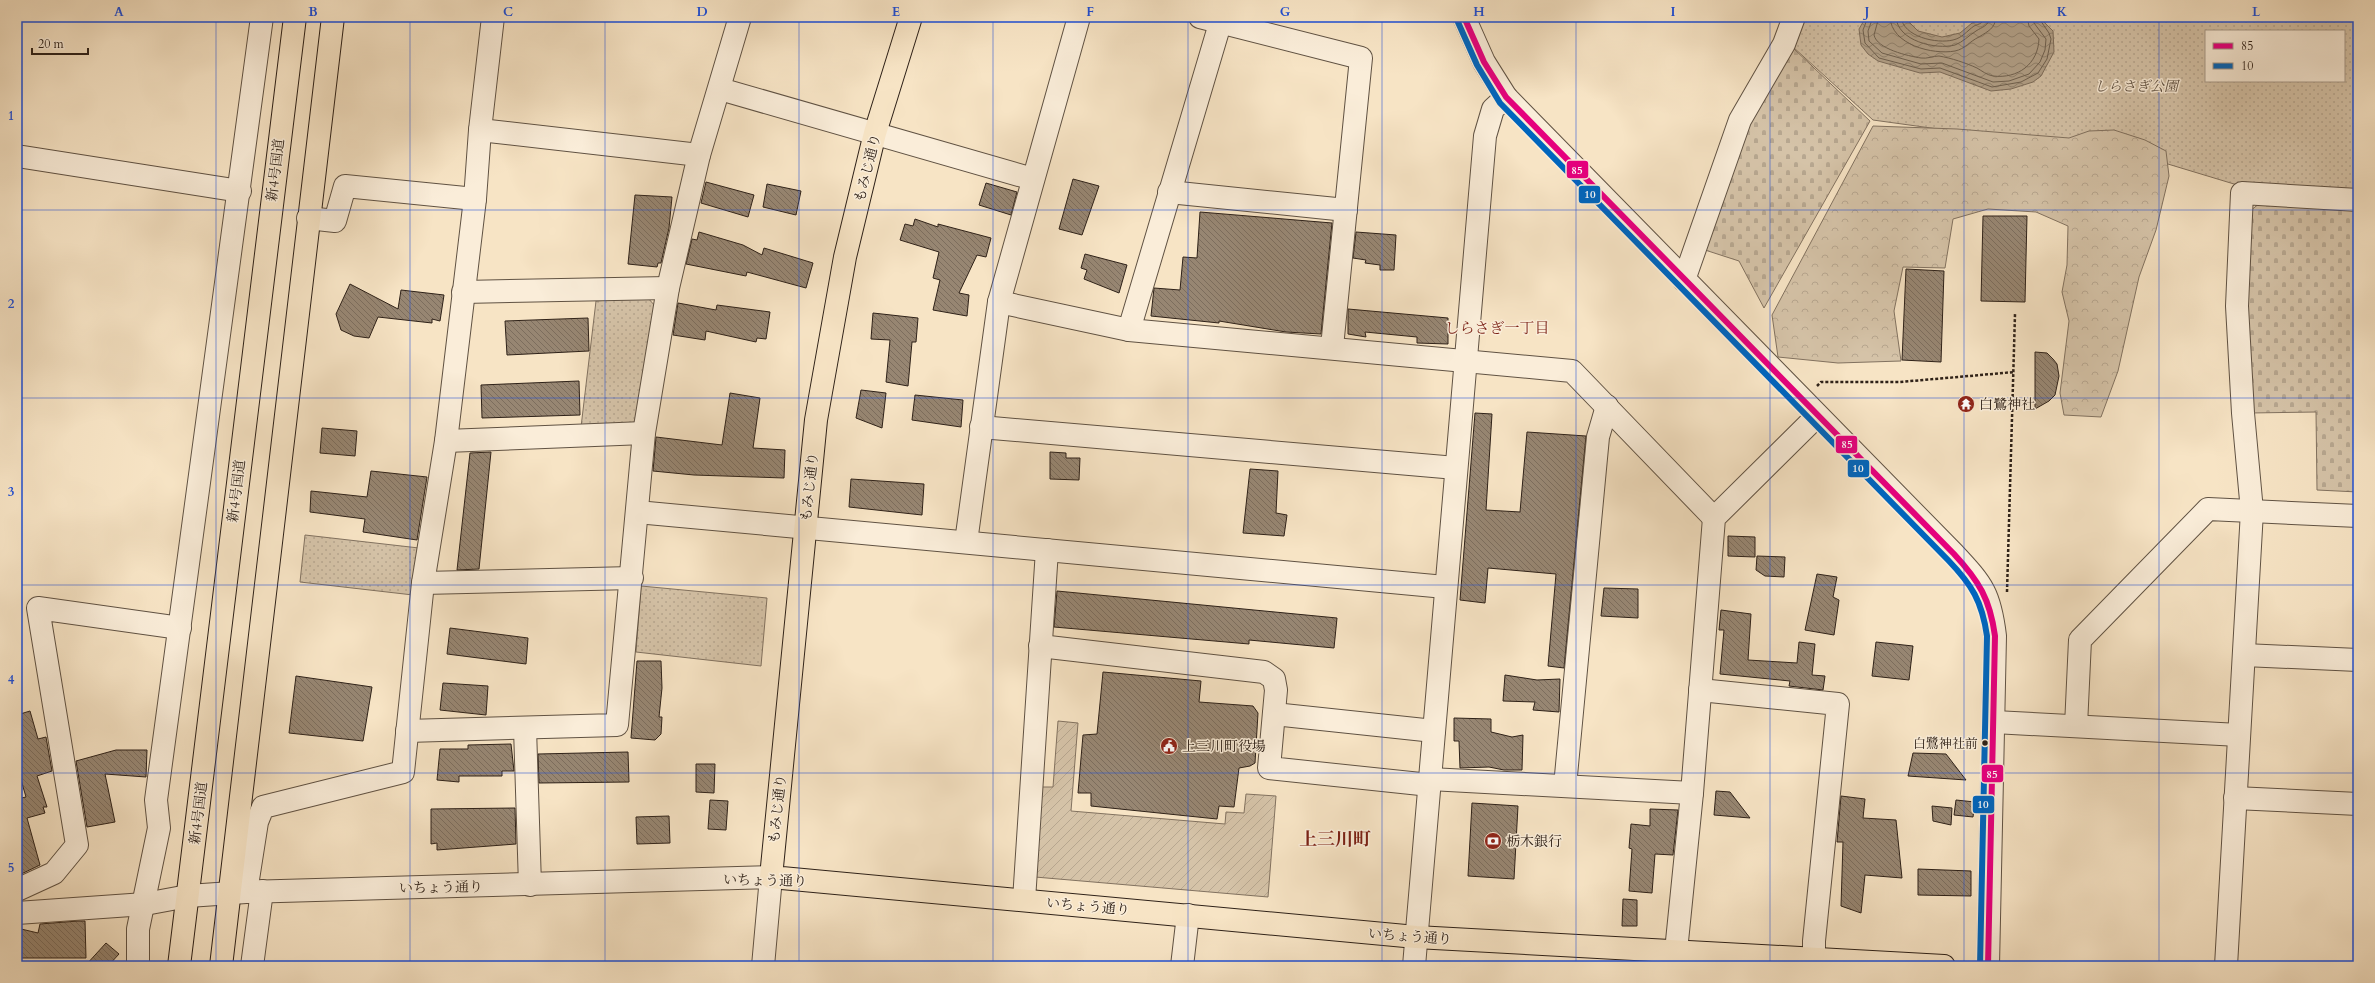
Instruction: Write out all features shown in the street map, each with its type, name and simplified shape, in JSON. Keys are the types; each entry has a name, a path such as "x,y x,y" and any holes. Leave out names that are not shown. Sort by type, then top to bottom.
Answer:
{"main road":[{"name":"新4号国道","path":"179,966 295,17"},
{"path":"221,966 246,892 308,218 332,17"},
{"name":"もみじ通り","path":"771,877 816,420 831,325 845,256 876,133 911,17"},
{"name":"いちょう通り","path":"771,877 1416,937 1944,966"}],"street":[{"path":"138,966 138,930 145,904 159,828 156,800 240,191 262,17"},
{"path":"252,966 246,892 257,822 263,807 403,772 423,583 446,441 475,199 480,130 493,17"},
{"path":"407,731 617,725 632,578 644,433 668,288 699,155 740,17"},
{"path":"966,542 998,302 1080,17"},
{"path":"1464,17 1484,62 1506,97 1817,416 1954,554 1985,592 1991,608 1995,636 1988,966"},
{"path":"1684,280 1740,120 1784,44 1794,17"},
{"path":"1129,330 1169,192 1214,19 1361,58 1332,348"},
{"path":"720,88 1033,179"},
{"path":"1414,966 1445,587 1467,361 1485,136 1493,110 1506,97"},
{"path":"480,130 699,155"},
{"path":"17,156 240,191"},
{"path":"308,218 335,221 345,186 475,199"},
{"path":"1169,192 1346,210"},
{"path":"2226,966 2252,511 2243,413 2237,306 2242,193 2358,200"},
{"path":"463,292 668,288"},
{"path":"998,302 1129,330 1572,371 1714,518"},
{"path":"1565,786 1598,437 1606,406"},
{"path":"1676,951 1692,793 1714,518 1817,416"},
{"path":"981,427 1456,468"},
{"path":"446,441 644,433"},
{"path":"2076,726 2080,640 2208,509 2358,516"},
{"path":"637,512 1445,587"},
{"path":"1024,900 1047,550"},
{"path":"423,583 632,578"},
{"path":"17,890 54,873 77,845 38,608 180,628"},
{"path":"1040,646 1264,672 1274,679 1276,690 1269,768 1430,782 1565,786 1692,793"},
{"path":"2244,654 2358,660"},
{"path":"1700,690 1838,704 1814,941 1814,958"},
{"path":"1274,714 1434,731"},
{"path":"1994,722 2239,735"},
{"path":"526,728 530,885"},
{"path":"2236,798 2358,804"},
{"name":"いちょう通り","path":"17,913 145,904 188,896 246,892 771,877"},
{"name":"もみじ通り","path":"763,966 771,877"},
{"path":"1182,966 1188,915"}],"path":[{"path":"2007,593 2015,314"},
{"path":"1812,392 1821,382 1900,382 2014,372"}],"green space":[{"name":"しらさぎ公園","path":"1803,17 2358,17 2358,192 2234,184 2148,158 1873,120 1793,47"},
{"path":"1793,48 1870,121 1764,308 1739,261 1705,250 1748,123"},
{"path":"1873,126 1957,129 2069,138 2089,131 2114,130 2145,140 2166,151 2169,176 2156,230 2139,277 2118,371 2101,417 2064,415 2060,393 2069,321 2062,292 2067,265 2068,226 2036,212 1988,209 1953,219 1945,268 1903,267 1894,311 1901,361 1838,363 1778,357 1772,315"},
{"path":"2260,203 2358,210 2358,492 2317,490 2316,412 2250,413 2245,306 2250,211"},
{"path":"647,297 656,307 640,418 632,427 581,427 596,301"},
{"path":"305,535 419,548 413,595 300,582"},
{"path":"641,586 767,598 761,666 636,652"},
{"path":"1058,721 1078,723 1071,811 1225,824 1226,812 1244,813 1246,794 1276,796 1268,897 1035,877 1042,787 1053,787"}],"water":[{"path":"1866,17 1904,17 1918,31 1942,37 1960,33 1972,23 1986,17 2039,17 2053,31 2054,52 2041,76 2033,82 2011,89 1991,91 1940,72 1920,73 1878,61 1868,54 1861,45 1859,29"}],"building":[{"path":"1073,179 1099,186 1082,235 1059,229"},
{"path":"706,182 754,195 748,217 701,203"},
{"path":"986,183 1017,192 1011,215 979,205"},
{"path":"767,184 801,191 796,215 763,207"},
{"path":"635,195 672,197 669,228 661,263 658,263 657,267 628,264"},
{"path":"1200,212 1332,223 1321,334 1286,332 1219,321 1219,323 1151,316 1154,288 1180,290 1183,257 1197,258"},
{"path":"1983,216 2027,216 2025,302 1981,301"},
{"path":"915,219 938,227 938,224 991,238 986,257 977,255 959,293 969,295 967,316 933,310 940,280 933,278 939,252 900,240 905,224 913,226"},
{"path":"699,232 743,245 762,255 764,248 813,263 806,288 747,272 746,276 686,264 692,239 697,240"},
{"path":"1356,232 1396,235 1394,270 1380,270 1380,265 1365,263 1366,260 1353,258"},
{"path":"1085,254 1127,265 1119,293 1084,279 1087,270 1081,268"},
{"path":"1906,269 1944,271 1941,362 1902,360"},
{"path":"350,284 398,309 401,290 444,295 440,321 432,319 432,323 378,317 369,338 354,336 341,330 336,314"},
{"path":"678,303 716,310 717,305 770,312 766,339 757,338 756,342 706,331 705,340 673,335"},
{"path":"1348,309 1448,318 1448,344 1417,343 1417,337 1365,332 1366,337 1348,334"},
{"path":"873,313 918,318 916,342 912,342 908,386 886,382 890,340 871,339"},
{"path":"588,318 589,351 507,355 505,321"},
{"path":"2035,352 2047,353 2053,359 2057,364 2059,376 2055,395 2049,401 2035,409"},
{"path":"579,381 580,415 482,418 481,385"},
{"path":"861,390 886,393 882,428 856,418"},
{"path":"730,393 760,398 753,448 785,450 784,478 694,475 653,471 656,437 722,445"},
{"path":"915,395 963,400 961,427 912,420"},
{"path":"1475,413 1492,414 1486,510 1520,512 1527,432 1586,436 1564,668 1548,666 1556,574 1488,568 1485,603 1460,600"},
{"path":"322,428 357,431 355,456 320,453"},
{"path":"491,452 479,569 457,570 470,453"},
{"path":"1050,452 1066,453 1066,458 1080,458 1079,480 1050,479"},
{"path":"1250,469 1278,471 1276,513 1287,515 1284,536 1243,533"},
{"path":"371,471 427,477 417,540 363,532 365,519 310,512 311,491 367,497"},
{"path":"851,479 924,484 922,515 849,507"},
{"path":"1728,536 1755,537 1755,557 1728,556"},
{"path":"1757,556 1785,557 1784,577 1765,576 1756,570"},
{"path":"1817,574 1837,577 1833,597 1839,600 1834,635 1805,630"},
{"path":"1604,588 1638,589 1638,618 1601,616"},
{"path":"1057,591 1337,618 1334,648 1249,640 1249,644 1054,627"},
{"path":"1721,610 1751,614 1748,660 1797,663 1799,642 1815,644 1812,675 1825,676 1823,690 1789,686 1790,681 1720,674 1724,630 1719,630"},
{"path":"450,628 528,638 526,664 447,654"},
{"path":"1876,642 1913,646 1909,680 1872,676"},
{"path":"637,661 661,661 662,688 659,717 662,717 661,734 655,740 631,738"},
{"name":"上三川町役場","path":"1103,672 1201,681 1199,702 1253,706 1258,713 1255,763 1250,766 1239,768 1234,807 1219,806 1217,819 1091,806 1091,793 1078,793 1083,735 1097,734"},
{"path":"1505,675 1537,680 1560,679 1559,712 1533,710 1535,702 1503,701"},
{"path":"296,676 372,687 363,741 289,733"},
{"path":"443,683 488,686 486,715 440,710"},
{"path":"30,711 38,739 46,737 52,771 37,776 47,807 43,807 45,813 27,818 40,865 17,876 17,799 26,797 17,766 17,715"},
{"path":"1454,718 1491,719 1491,732 1512,737 1523,735 1522,770 1504,770 1489,767 1460,768 1459,741 1454,741"},
{"path":"511,744 514,771 502,771 502,776 459,776 459,782 437,780 440,749 468,749 468,745"},
{"path":"116,750 147,750 146,777 105,774 115,822 87,827 76,761"},
{"path":"628,752 629,782 539,783 538,754"},
{"path":"1913,753 1946,754 1966,780 1908,776"},
{"path":"696,764 715,764 714,793 696,792"},
{"path":"1716,791 1730,792 1750,818 1714,815"},
{"path":"1841,796 1865,799 1863,818 1896,820 1902,878 1865,875 1861,913 1841,906 1843,842 1837,842"},
{"path":"710,800 728,801 726,830 708,829"},
{"path":"1956,800 1975,802 1973,817 1954,815"},
{"name":"栃木銀行","path":"1472,803 1518,806 1514,879 1468,876"},
{"path":"1932,806 1952,808 1951,825 1933,821"},
{"path":"515,808 516,844 437,850 437,843 431,844 431,809"},
{"path":"1650,809 1678,810 1673,855 1655,854 1652,893 1629,891 1632,849 1629,848 1631,824 1650,826"},
{"path":"669,816 670,843 637,844 636,817"},
{"path":"1918,869 1971,871 1971,896 1918,895"},
{"path":"1623,899 1637,900 1637,926 1622,926"},
{"path":"85,921 86,958 17,958 17,928 38,933 40,924"},
{"path":"106,943 119,954 108,966 85,966"}],"transit line":[{"name":"85","path":"1464,17 1484,62 1506,97 1954,554 1977,582 1982,591 1990,611 1995,636 1988,966"},
{"name":"10","path":"1457,20 1477,65 1500,103 1948,560 1964,578 1975,594 1982,613 1987,636 1980,966"}],"place":[{"name":"白鷺神社","path":"1966,404"},
{"name":"白鷺神社前","path":"1985,743"},
{"name":"上三川町役場","path":"1169,746"},
{"name":"栃木銀行","path":"1493,841"}],"district":[{"name":"しらさぎ一丁目","path":"1497,328"},
{"name":"上三川町","path":"1335,839"}]}
